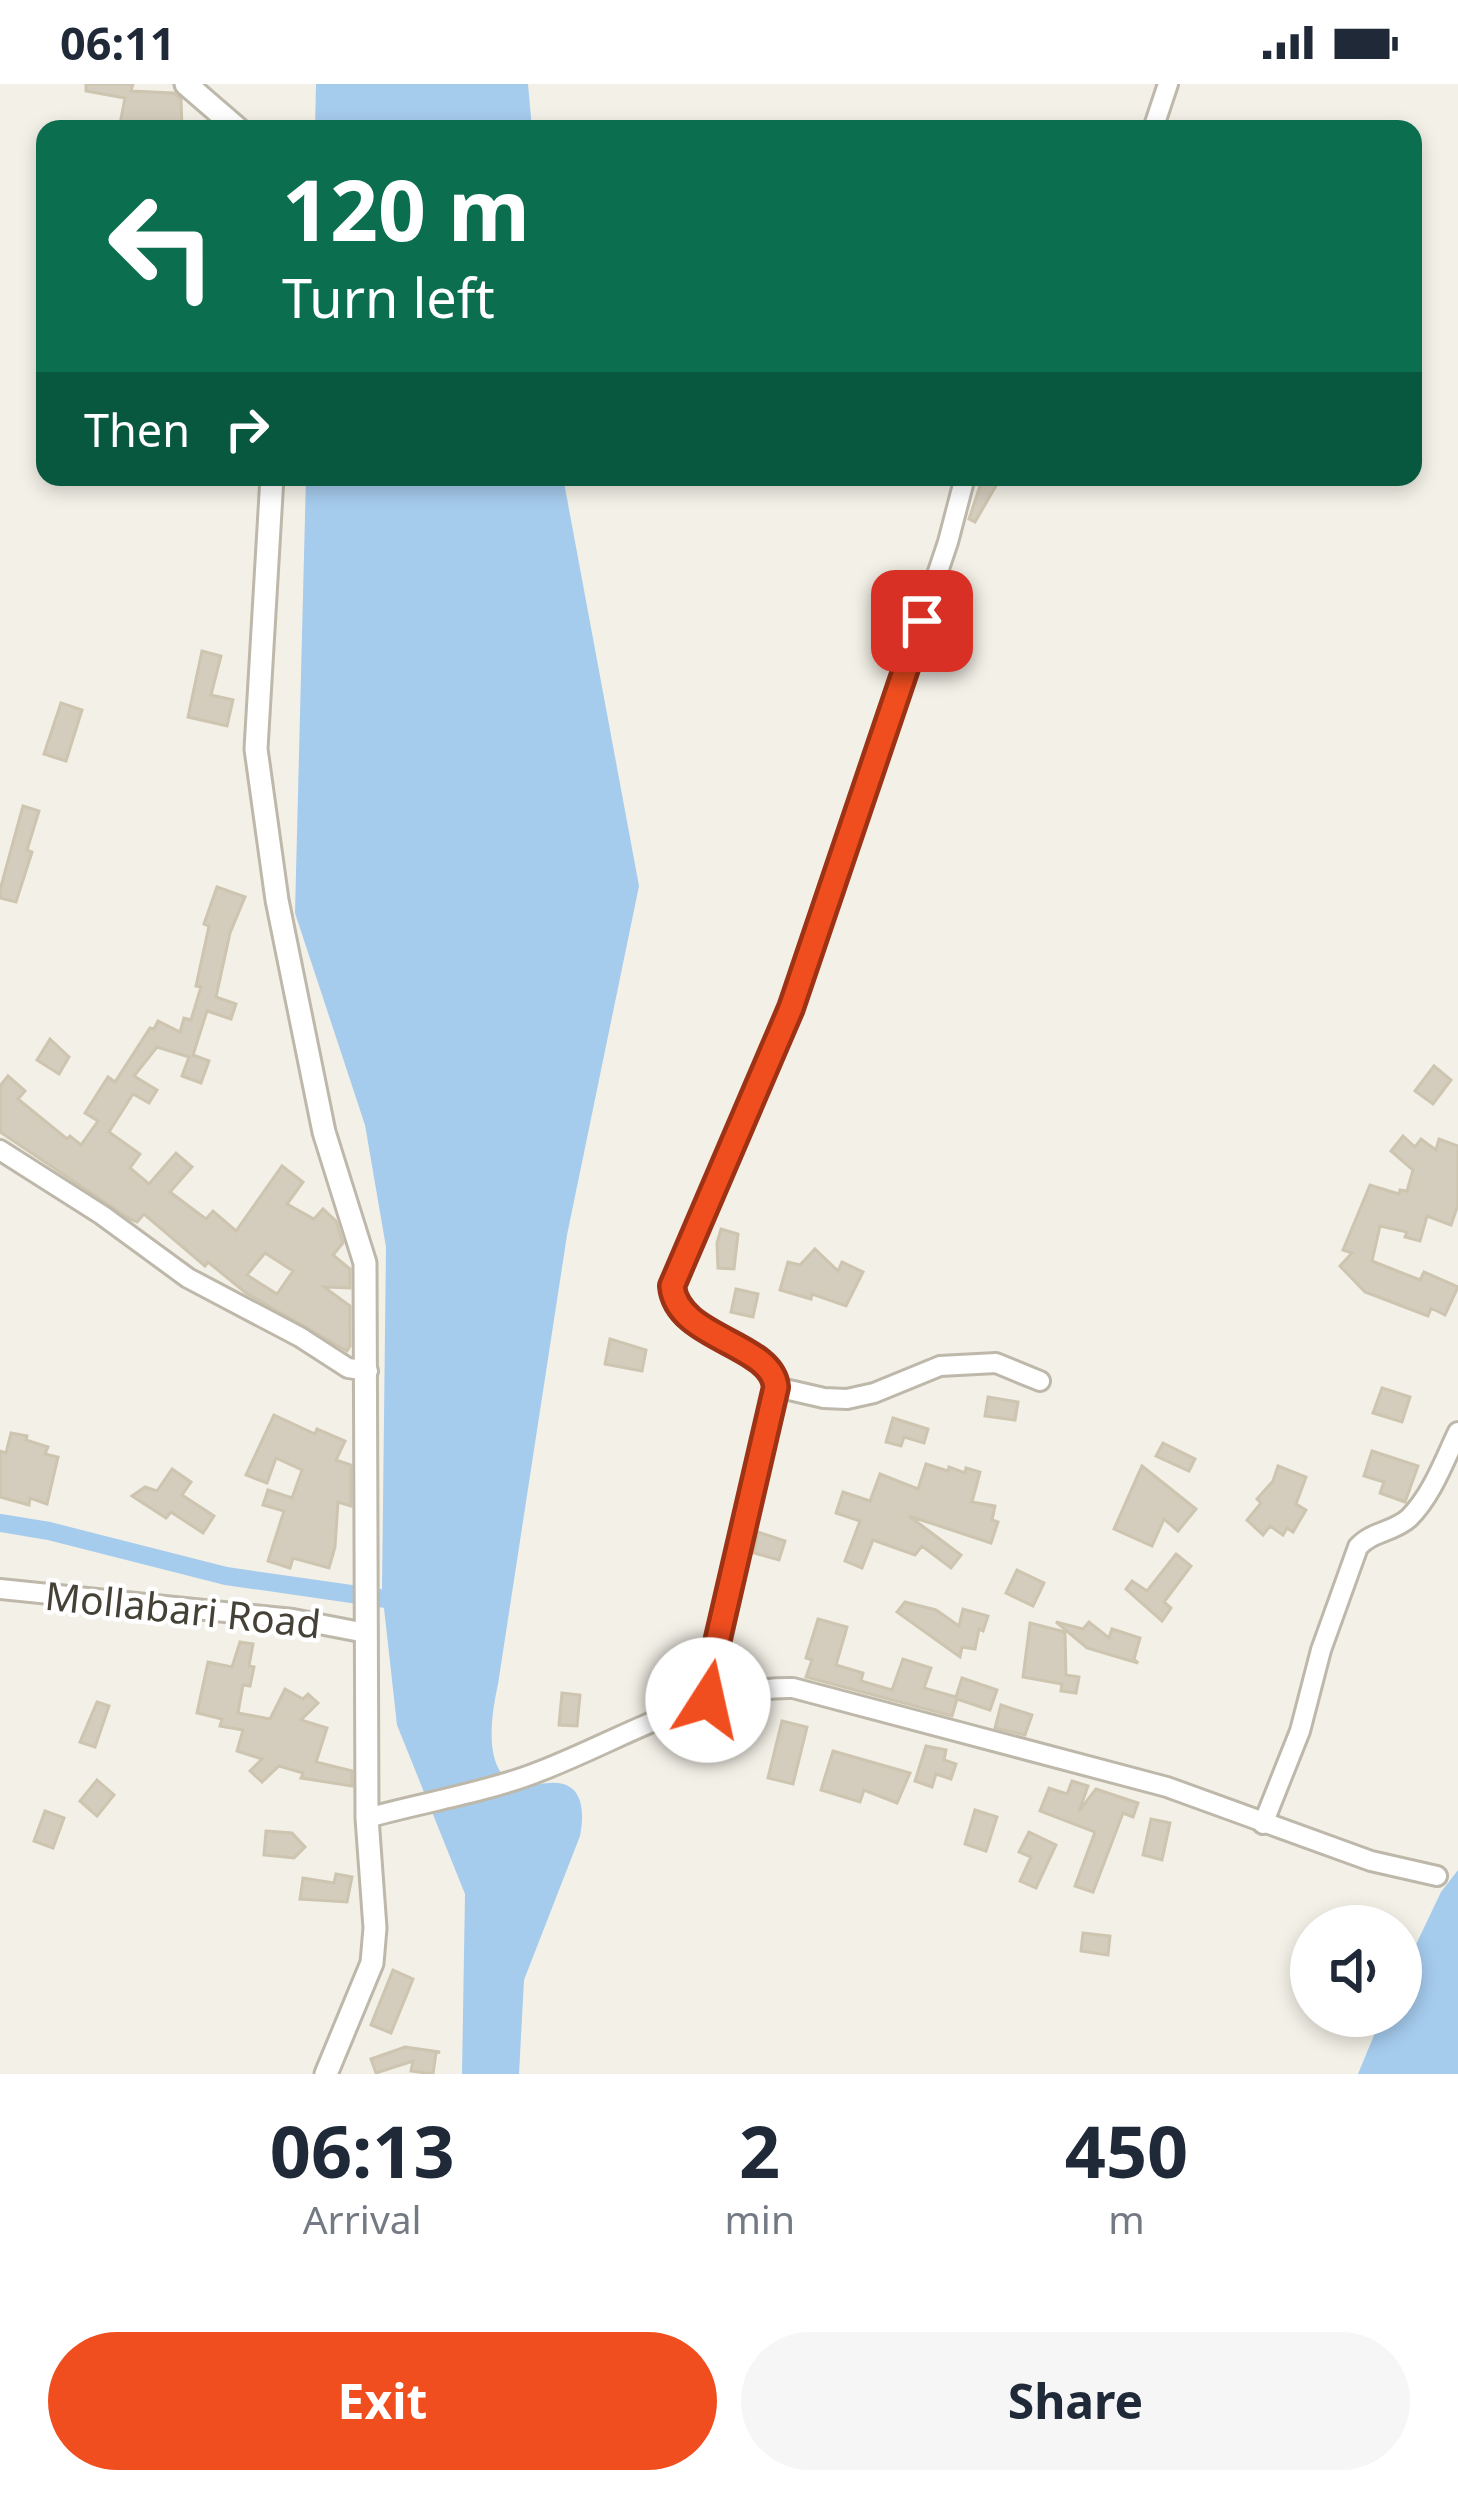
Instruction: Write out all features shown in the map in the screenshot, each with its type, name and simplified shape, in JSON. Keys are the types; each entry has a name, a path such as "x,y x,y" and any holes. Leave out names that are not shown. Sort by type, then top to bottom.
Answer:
{"street":[{"path":"186,84 228,120"},
{"path":"1156,120 1168,84"},
{"path":"271,486 256,748 277,900 324,1132 365,1263 367,1818 375,1928 372,1963 326,2074"},
{"path":"708,1700 776,1387 775,1376 767,1367 709,1332 679,1307 672,1286 791,1008 963,486"},
{"path":"0,1150 102,1215 188,1278 348,1368 368,1371"},
{"path":"776,1387 847,1399 940,1366 996,1363 1040,1381"},
{"path":"1263,1823 1300,1731 1321,1650 1358,1547 1366,1538 1408,1519 1432,1486 1458,1432"},
{"name":"Mollabari Road","path":"0,1589 293,1619 367,1622"},
{"path":"367,1818 525,1777 708,1700 756,1687 793,1688 1167,1786 1371,1861 1437,1876"}],"water":[{"path":"316,84 528,84 531,120 315,120"},
{"path":"306,486 565,486 639,886 567,1235 493,1710 492,1742 499,1770 521,1786 569,1786 579,1799 582,1816 580,1836 524,1980 519,2074 462,2074 465,1894 397,1725 382,1590 386,1247 365,1125 295,913"},
{"path":"1458,1870 1458,2074 1358,2074 1373,2037 1422,2037 1422,1932 1441,1892"}],"building":[{"path":"86,84 133,84 131,91 174,93 181,99 182,120 121,120 125,98 86,91"},
{"path":"980,486 996,486 975,522 969,519"},
{"path":"202,651 221,656 211,695 233,700 227,726 188,717"},
{"path":"61,703 82,710 66,761 44,754"},
{"path":"23,806 39,811 16,902 0,898 0,890"},
{"path":"217,887 245,897 230,933 216,997 236,1004 231,1019 207,1011 193,1055 209,1061 201,1083 182,1076 189,1057 157,1047 134,1076 157,1090 149,1103 133,1094 109,1132 140,1154 130,1168 149,1184 176,1153 192,1167 170,1192 206,1219 213,1211 236,1231 282,1166 303,1182 287,1204 314,1219 323,1209 336,1221 343,1243 333,1255 350,1269 350,1288 324,1287 350,1306 347,1351 246,1293 208,1262 205,1266 144,1214 137,1222 130,1219 0,1132 0,1086 8,1076 25,1091 18,1099 81,1145 98,1121 85,1113 108,1077 115,1082 150,1028 158,1021 180,1032 184,1018 191,1020 201,987 196,986 209,926 204,924","holes":["265,1253 293,1271 277,1294 247,1275"]},
{"path":"50,1039 69,1057 59,1074 37,1060"},
{"path":"1434,1066 1451,1080 1433,1104 1415,1091"},
{"path":"1403,1136 1415,1147 1421,1139 1436,1150 1439,1139 1458,1146 1458,1205 1451,1225 1427,1216 1420,1241 1405,1237 1407,1232 1380,1226 1372,1261 1420,1280 1424,1272 1458,1287 1445,1315 1431,1308 1428,1316 1365,1292 1340,1266 1352,1253 1343,1250 1370,1185 1399,1194 1407,1191 1413,1170 1391,1151"},
{"path":"721,1229 738,1234 734,1269 718,1268"},
{"path":"815,1249 838,1271 842,1262 863,1272 846,1306 812,1294 811,1299 780,1290 788,1262 800,1265"},
{"path":"736,1289 758,1294 753,1317 731,1312"},
{"path":"610,1339 646,1350 642,1371 605,1364"},
{"path":"1382,1388 1410,1397 1402,1422 1373,1413"},
{"path":"988,1397 1018,1402 1015,1420 985,1416"},
{"path":"274,1415 315,1434 317,1429 345,1441 336,1460 351,1465 351,1506 338,1502 329,1568 293,1558 290,1568 268,1561 284,1511 263,1505 268,1490 292,1498 302,1470 276,1458 267,1483 246,1475"},
{"path":"893,1418 928,1429 924,1443 904,1437 901,1446 886,1442"},
{"path":"11,1433 27,1436 26,1440 48,1447 45,1454 58,1457 47,1504 30,1498 29,1505 0,1497 0,1451 6,1453"},
{"path":"1163,1443 1195,1459 1189,1471 1156,1456"},
{"path":"1372,1451 1418,1466 1405,1502 1380,1493 1384,1482 1364,1476"},
{"path":"926,1464 948,1471 949,1467 980,1472 972,1502 995,1506 992,1520 998,1522 991,1543 909,1516 961,1555 951,1568 922,1546 915,1555 873,1540 862,1568 845,1561 860,1521 836,1513 843,1492 870,1501 880,1474 918,1489"},
{"path":"1142,1466 1196,1509 1178,1531 1164,1519 1152,1546 1114,1529"},
{"path":"1278,1466 1306,1477 1296,1504 1306,1510 1293,1532 1287,1528 1283,1535 1270,1526 1263,1535 1247,1520 1261,1503 1257,1499 1273,1481"},
{"path":"172,1469 191,1482 182,1495 214,1516 203,1533 171,1512 166,1518 132,1496 145,1487 157,1491"},
{"path":"758,1532 785,1541 779,1560 754,1553"},
{"path":"1176,1554 1191,1566 1164,1602 1171,1608 1162,1621 1126,1589 1132,1581 1147,1591"},
{"path":"1017,1570 1044,1583 1033,1606 1006,1593"},
{"path":"905,1602 936,1610 959,1626 963,1609 988,1616 983,1631 979,1629 975,1649 962,1647 960,1657 897,1612"},
{"path":"818,1619 847,1627 836,1665 863,1673 861,1681 892,1690 903,1659 931,1668 924,1688 956,1697 962,1678 997,1690 990,1710 957,1699 952,1716 806,1677 812,1660 806,1658"},
{"path":"1056,1622 1083,1629 1089,1622 1109,1638 1112,1629 1140,1638 1134,1659 1138,1663 1087,1648"},
{"path":"1030,1623 1065,1632 1066,1675 1079,1677 1076,1693 1061,1691 1062,1684 1023,1677"},
{"path":"240,1642 253,1644 249,1666 254,1667 250,1686 243,1685 238,1713 270,1719 285,1689 303,1699 308,1694 318,1703 301,1720 327,1728 316,1762 352,1771 352,1786 301,1778 303,1773 279,1766 262,1782 250,1771 262,1759 237,1751 243,1730 220,1726 222,1719 197,1713 208,1662 232,1667"},
{"path":"688,1681 691,1692 656,1706 652,1693"},
{"path":"562,1693 580,1695 577,1726 559,1725"},
{"path":"97,1702 109,1706 95,1747 80,1742"},
{"path":"1001,1705 1032,1715 1025,1735 995,1728"},
{"path":"782,1721 807,1727 793,1784 768,1778"},
{"path":"926,1746 946,1750 944,1760 956,1764 951,1779 936,1774 932,1787 915,1781"},
{"path":"833,1751 910,1773 897,1803 864,1790 860,1802 821,1790"},
{"path":"97,1780 114,1795 97,1816 80,1801"},
{"path":"1072,1781 1088,1786 1079,1811 1096,1789 1138,1803 1133,1817 1123,1813 1093,1892 1075,1886 1095,1832 1040,1811 1049,1788 1067,1794"},
{"path":"975,1810 997,1817 986,1851 965,1844"},
{"path":"45,1811 64,1818 53,1848 34,1841"},
{"path":"1151,1819 1170,1823 1162,1860 1143,1855"},
{"path":"266,1831 292,1833 305,1847 294,1858 264,1855"},
{"path":"1029,1832 1056,1845 1036,1888 1020,1881 1031,1857 1019,1852"},
{"path":"336,1874 352,1877 347,1902 300,1899 303,1878 334,1883"},
{"path":"1083,1933 1110,1936 1108,1955 1081,1951"},
{"path":"393,1970 413,1979 391,2033 371,2025"},
{"path":"405,2047 440,2052 433,2074 411,2071 413,2061 376,2073 371,2059"}],"waterway":[{"path":"0,1523 226,1576 407,1602"}],"route":[{"path":"708,1700 712,1664 776,1387 775,1376 767,1367 709,1332 679,1307 672,1286 791,1008 922,621"}]}
